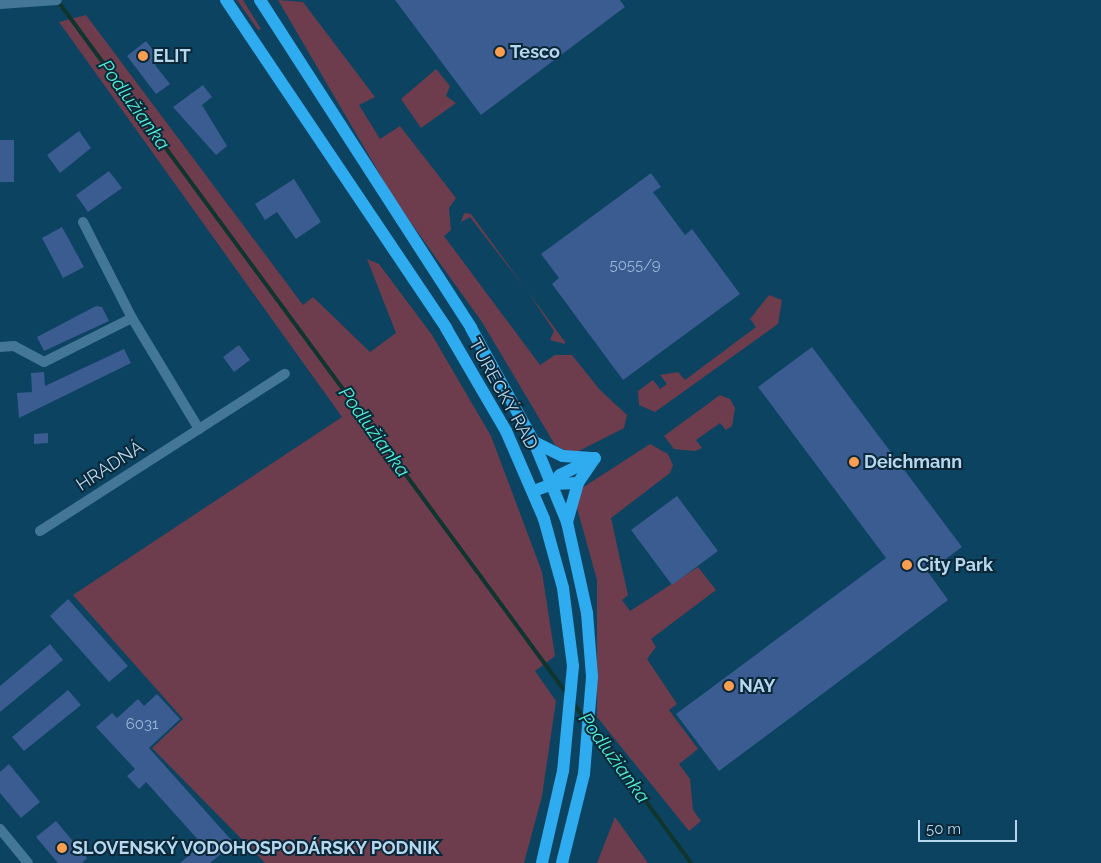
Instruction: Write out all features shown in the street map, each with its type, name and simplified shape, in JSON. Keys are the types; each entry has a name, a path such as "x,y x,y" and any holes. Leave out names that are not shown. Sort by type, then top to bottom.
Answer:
{"main road":[{"name":"TURECKÝ RAD","path":"226,0 446,328 506,431 534,491 563,588 573,685 570,721 542,863"},
{"name":"TURECKÝ RAD","path":"260,0 470,328 534,442 567,522 587,613 591,706 588,742 578,804 562,863"},
{"path":"534,442 563,456 595,458"},
{"path":"552,484 560,475 595,458"},
{"path":"567,522 578,483 595,458"},
{"path":"534,491 552,484 578,483"}],"street":[{"path":"6,2 40,3 57,0"},
{"path":"83,222 132,318 199,429"},
{"path":"0,347 14,346 44,362 132,318"},
{"name":"HRADNÁ","path":"40,531 285,374"},
{"path":"0,829 28,863"}],"shaded area":[{"path":"237,0 243,0 261,29 258,30"},
{"path":"278,0 303,2 375,97 359,105 380,139 400,126 456,198 449,208 451,230 444,236 540,365 555,355 572,355 600,390 627,415 624,428 579,451 568,452 555,445 482,322 396,202"},
{"path":"86,15 303,305 313,297 370,352 396,333 367,259 379,264 432,335 491,436 542,572 555,656 535,671 556,701 542,796 524,863 265,863 152,748 183,719 73,595 342,417 59,22"},
{"path":"436,69 450,86 446,96 456,103 421,128 401,99"},
{"path":"464,213 471,214 525,288 470,217 461,222"},
{"path":"528,292 565,344 550,340 554,331"},
{"path":"769,295 782,300 778,324 655,412 639,405 638,391 653,380 660,389 667,384 660,375 678,372 685,380 756,327 750,319"},
{"path":"720,395 730,399 735,408 732,426 726,430 720,423 696,440 702,448 695,451 674,449 664,436"},
{"path":"650,444 668,454 673,465 670,473 611,518 628,595 622,600 630,611 698,567 716,590 651,639 656,647 647,659 677,704 669,710 698,749 679,764 690,779 693,810 701,821 689,831 597,717 597,580 577,508 582,488"},
{"path":"615,817 648,863 597,863"}],"building":[{"name":"Tesco","path":"395,0 620,0 625,7 481,115"},
{"path":"146,41 161,60 155,65 170,84 156,94 127,56"},
{"path":"203,85 212,97 202,105 227,146 216,155 173,107"},
{"path":"79,131 91,148 60,173 47,155"},
{"path":"0,140 14,140 14,182 0,182"},
{"path":"109,171 122,188 88,212 76,195"},
{"path":"651,173 661,187 653,192 685,235 692,229 740,294 623,380 552,284 559,278 541,254"},
{"path":"294,179 321,222 296,239 277,212 265,220 255,204"},
{"path":"62,227 84,267 63,278 42,238"},
{"path":"96,306 102,307 109,321 44,351 37,337"},
{"path":"239,345 250,360 234,372 223,357"},
{"name":"City Park","path":"812,347 962,547 928,572 948,600 719,771 676,714 886,558 758,387"},
{"path":"124,349 131,363 19,418 17,393 32,392 31,373 44,372 45,386"},
{"path":"48,433 48,443 34,444 34,434"},
{"path":"677,496 718,551 672,585 631,530"},
{"path":"68,599 128,666 109,682 50,616"},
{"path":"50,644 63,660 0,712 0,686"},
{"path":"68,690 81,705 24,751 12,737"},
{"path":"157,694 180,719 149,748 234,843 210,863 180,863 202,844 146,782 139,789 127,776 135,769 96,727 112,713 117,718 138,699 144,706"},
{"path":"9,764 40,802 21,818 0,793 0,772"},
{"name":"SLOVENSKÝ VODOHOSPODÁRSKY PODNIK","path":"56,821 87,858 82,863 58,863 36,837"}],"waterway":[{"name":"Podlužianka","path":"57,0 567,694"},
{"name":"Podlužianka","path":"574,704 584,718"},
{"name":"Podlužianka","path":"592,728 691,863"}],"place":[{"name":"Tesco","path":"500,52"},
{"name":"ELIT","path":"143,56"},
{"name":"Deichmann","path":"854,462"},
{"name":"City Park","path":"907,565"},
{"name":"NAY","path":"729,686"},
{"name":"SLOVENSKÝ VODOHOSPODÁRSKY PODNIK","path":"62,848"}]}
